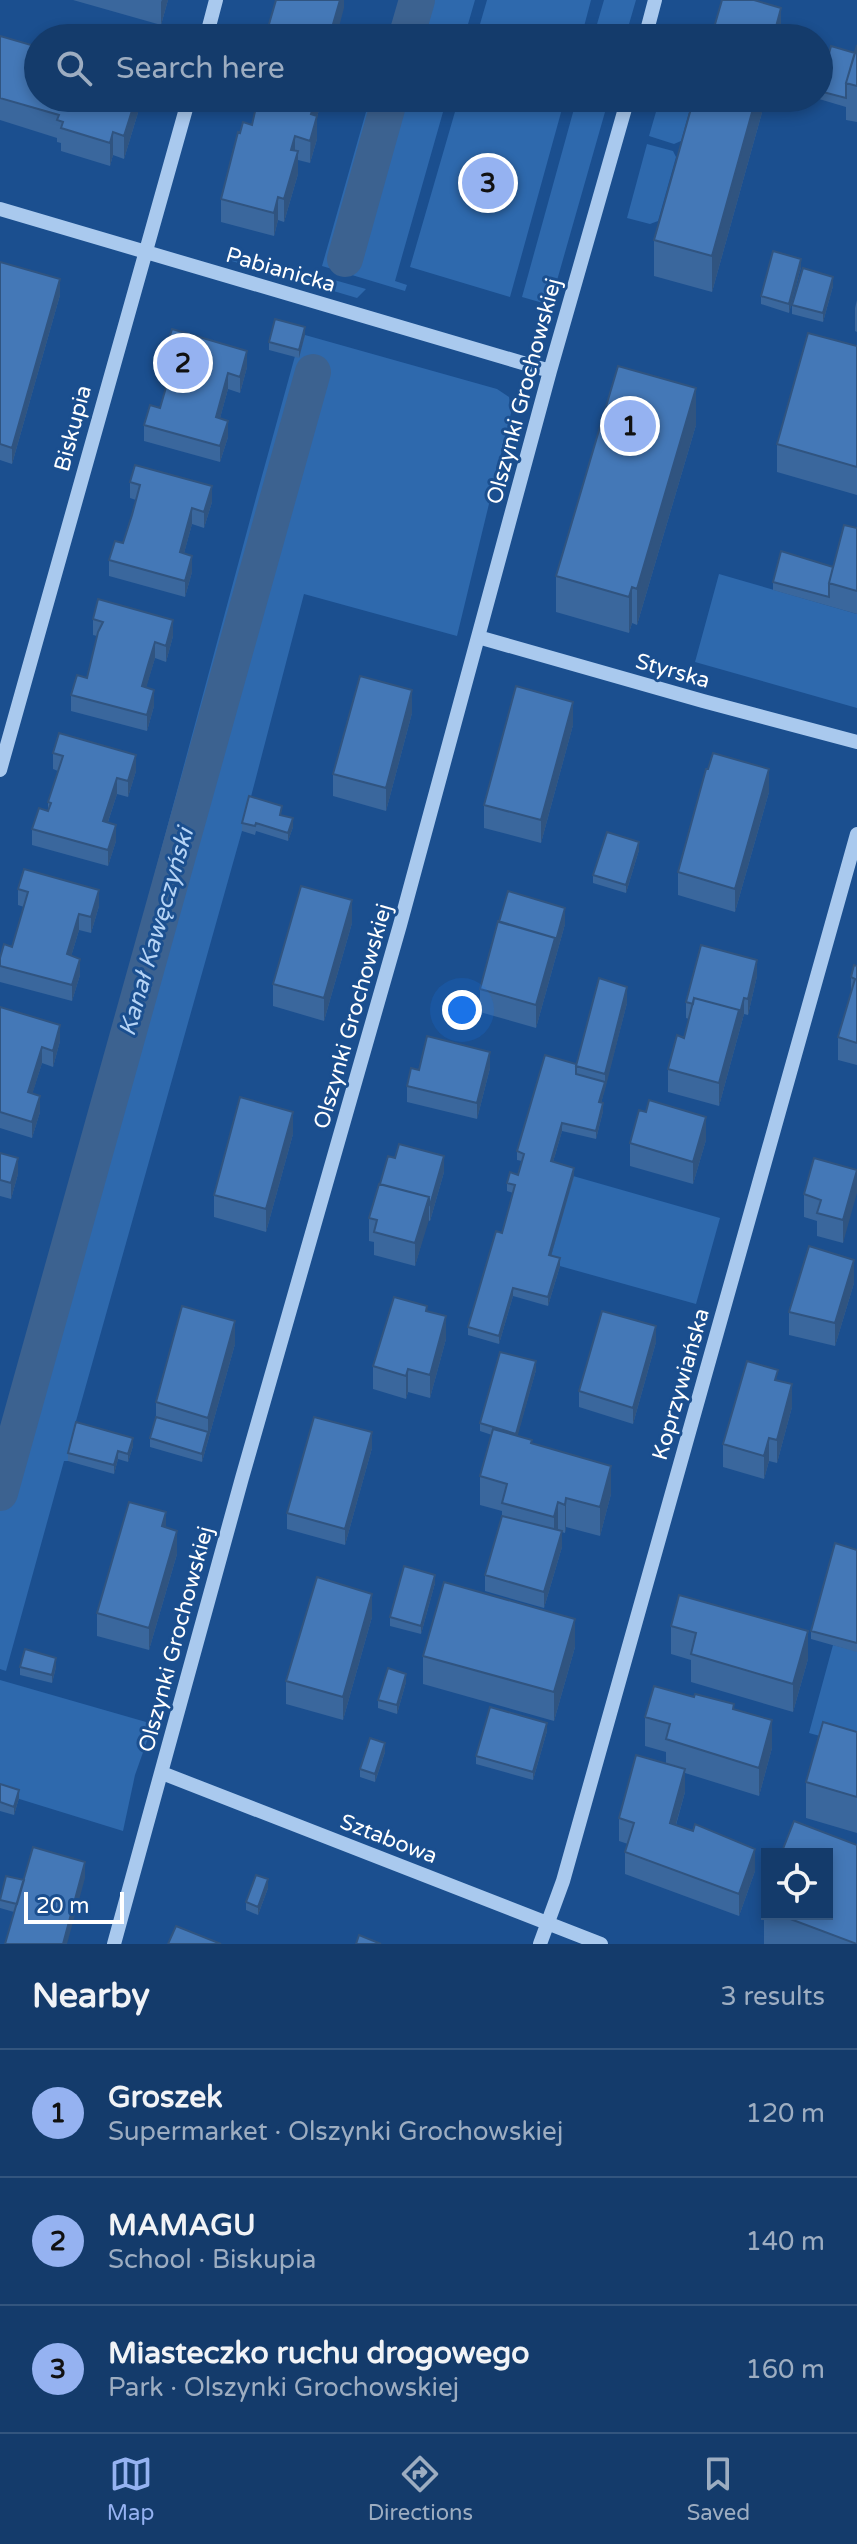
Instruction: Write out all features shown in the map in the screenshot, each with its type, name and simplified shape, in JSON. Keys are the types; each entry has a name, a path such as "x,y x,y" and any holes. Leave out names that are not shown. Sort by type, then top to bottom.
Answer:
{"street":[{"path":"210,24 216,0"},
{"path":"649,24 655,0"},
{"name":"Biskupia","path":"0,770 185,112"},
{"name":"Olszynki Grochowskiej","path":"114,1944 624,112"},
{"name":"Pabianicka","path":"0,209 550,371"},
{"name":"Styrska","path":"478,637 857,742"},
{"name":"Koprzywiańska","path":"540,1944 568,1866 857,834"},
{"name":"Sztabowa","path":"162,1773 601,1944"}],"shaded area":[{"path":"399,0 475,0 468,24 392,24"},
{"path":"487,0 591,0 585,24 480,24"},
{"path":"604,0 636,0 629,24 597,24"},
{"path":"366,112 443,112 395,281 407,285 405,291 322,266"},
{"path":"455,112 561,112 510,297 410,267"},
{"path":"573,112 605,112 550,305 522,297"},
{"path":"656,112 689,112 681,141 674,144 649,136"},
{"path":"647,144 673,151 676,157 658,221 650,224 627,218"},
{"path":"232,251 366,289 357,298 225,259 226,253"},
{"path":"305,335 497,389 509,397 511,413 457,636 304,594 242,831 74,1428 68,1461 64,1461 6,1671 0,1669 0,1448 257,494 295,356"},
{"path":"719,574 857,614 857,708 695,662"},
{"path":"573,1176 720,1218 696,1304 549,1263"},
{"path":"833,1645 857,1651 857,1746 809,1733"},
{"path":"0,1680 153,1724 135,1775 123,1831 0,1793"}],"building":[{"path":"276,0 340,0 333,24 269,24"},
{"path":"722,0 754,0 781,8 777,24 715,24"},
{"path":"0,36 24,43 24,105 0,98"},
{"path":"857,45 857,86 846,83"},
{"path":"833,47 855,53 846,83 846,98 833,95"},
{"path":"49,112 132,112 124,136 113,132 110,143 61,128 63,122 57,120 59,115"},
{"path":"255,112 312,112 317,116 310,141 295,136 291,150 298,151 284,199 278,197 274,213 221,199 238,132 243,122 252,125"},
{"path":"690,112 752,112 712,256 654,240"},
{"path":"773,251 801,259 789,304 761,296"},
{"path":"0,262 60,279 12,448 0,444"},
{"path":"803,268 833,277 823,313 792,305"},
{"path":"275,319 305,327 299,350 269,342"},
{"path":"172,329 247,351 240,377 228,373 216,417 228,421 220,446 144,425 150,405 160,408 176,353 166,349"},
{"path":"808,333 857,346 857,467 777,444"},
{"path":"618,366 696,388 637,589 632,587 629,597 556,576"},
{"path":"135,465 212,486 204,512 192,508 180,552 192,556 185,581 109,560 115,541 123,543 132,515 140,485 130,482"},
{"path":"844,525 857,528 857,591 829,583"},
{"path":"781,551 833,567 829,597 773,582"},
{"path":"98,599 173,620 166,646 155,642 142,686 154,690 147,715 71,695 77,675 87,678 103,622 93,619"},
{"path":"360,676 412,690 386,788 333,774"},
{"path":"516,686 573,702 541,820 484,805"},
{"path":"59,733 136,755 128,781 117,778 103,821 116,825 108,850 32,829 39,808 48,811 51,803 48,802 63,756 53,753"},
{"path":"713,753 769,769 735,889 678,872"},
{"path":"249,796 282,806 280,815 293,818 288,833 256,823 255,826 242,823"},
{"path":"607,832 639,842 626,885 593,875"},
{"path":"24,869 99,890 91,917 79,914 67,954 80,959 72,985 0,966 4,944 12,947 28,892 18,889"},
{"path":"301,886 352,900 324,998 273,984"},
{"path":"508,891 565,908 555,944 555,938 499,922"},
{"path":"498,921 555,938 536,1005 480,989"},
{"path":"701,945 757,960 748,999 744,998 739,1017 739,1010 694,998 693,1004 686,1002"},
{"path":"854,965 857,966 857,1043 838,1037 855,979 851,977"},
{"path":"599,978 627,987 605,1074 576,1066"},
{"path":"694,998 739,1010 719,1083 668,1069 677,1035 684,1038"},
{"path":"0,1007 60,1025 53,1051 42,1047 28,1092 40,1096 32,1122 0,1112"},
{"path":"427,1036 490,1052 477,1103 407,1086 411,1068 419,1070"},
{"path":"545,1055 576,1064 576,1074 605,1082 599,1102 603,1103 596,1131 562,1123 551,1161 574,1168 549,1255 560,1258 548,1297 513,1288 499,1336 468,1327 496,1231 502,1233 515,1185 507,1183 510,1172 518,1175 524,1154 517,1151"},
{"path":"240,1097 293,1112 266,1209 214,1195"},
{"path":"649,1100 706,1117 693,1162 630,1143 639,1110 646,1112"},
{"path":"399,1144 444,1156 430,1205 429,1197 380,1184 388,1156 395,1158"},
{"path":"0,1153 18,1158 11,1183 0,1180"},
{"path":"814,1158 857,1170 843,1220 817,1213 821,1200 804,1194"},
{"path":"379,1184 429,1197 415,1243 374,1232 377,1220 369,1218"},
{"path":"809,1246 854,1260 835,1323 789,1312"},
{"path":"394,1297 427,1306 426,1311 446,1316 430,1375 408,1369 406,1376 373,1366"},
{"path":"182,1306 235,1321 208,1418 156,1402"},
{"path":"602,1311 656,1326 633,1408 579,1391"},
{"path":"500,1352 536,1361 516,1434 480,1423"},
{"path":"747,1361 778,1370 775,1380 792,1384 777,1440 769,1438 764,1456 723,1444"},
{"path":"156,1417 208,1432 202,1454 150,1438"},
{"path":"314,1417 372,1432 345,1529 287,1513"},
{"path":"76,1422 133,1438 128,1454 118,1451 114,1465 68,1453"},
{"path":"493,1429 611,1466 600,1507 566,1498 565,1505 558,1502 554,1517 502,1503 507,1484 480,1476"},
{"path":"129,1502 166,1512 162,1526 177,1531 149,1628 97,1613"},
{"path":"502,1516 562,1531 544,1592 485,1575"},
{"path":"835,1543 857,1550 857,1643 811,1631"},
{"path":"404,1566 435,1575 421,1626 390,1617"},
{"path":"317,1577 372,1594 343,1697 286,1681"},
{"path":"444,1582 575,1619 554,1692 423,1656"},
{"path":"679,1595 808,1631 793,1684 691,1654 696,1633 671,1626"},
{"path":"25,1649 56,1658 52,1675 20,1667"},
{"path":"388,1668 406,1674 397,1705 378,1700"},
{"path":"654,1686 734,1704 733,1709 772,1720 759,1768 666,1739 670,1724 645,1717"},
{"path":"490,1707 547,1723 533,1772 476,1756"},
{"path":"823,1722 857,1732 857,1797 806,1782"},
{"path":"370,1738 385,1743 375,1774 360,1769"},
{"path":"636,1755 685,1769 670,1823 693,1831 695,1824 755,1849 739,1894 625,1852 634,1823 619,1818"},
{"path":"0,1784 19,1790 14,1807 0,1802"},
{"path":"794,1821 857,1845 857,1944 793,1920 833,1920 833,1848 783,1848"},
{"path":"33,1847 85,1862 63,1944 5,1944"},
{"path":"256,1875 268,1879 258,1907 246,1902"},
{"path":"6,1876 24,1880 17,1904 0,1900"},
{"path":"176,1926 221,1944 168,1944"},
{"path":"359,1935 381,1944 356,1944"}],"waterway":[{"name":"Kanał Kawęczyński","path":"410,24 417,0"},
{"name":"Kanał Kawęczyński","path":"345,259 386,112"},
{"name":"Kanał Kawęczyński","path":"0,1493 313,372"}],"place":[{"name":"Miasteczko ruchu drogowego","path":"488,183"},
{"name":"MAMAGU","path":"183,363"},
{"name":"Groszek","path":"630,426"}]}
